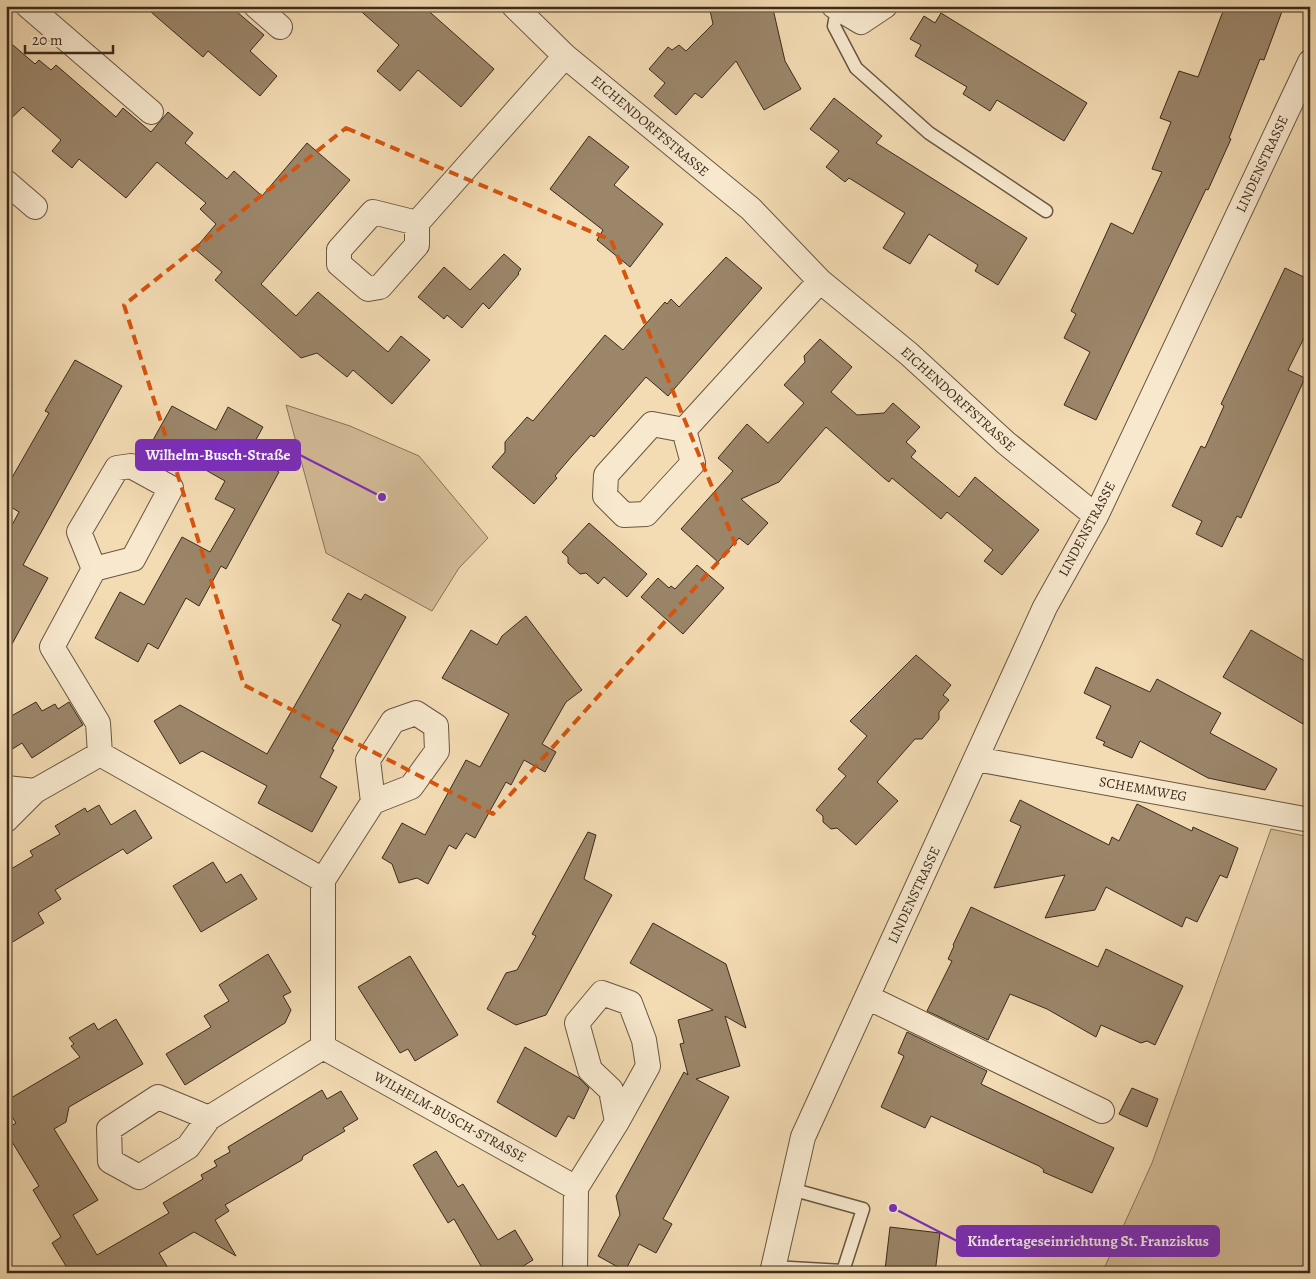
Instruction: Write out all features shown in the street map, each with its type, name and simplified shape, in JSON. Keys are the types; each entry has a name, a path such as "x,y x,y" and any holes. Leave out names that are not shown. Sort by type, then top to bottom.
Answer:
{"street":[{"path":"28,6 151,112"},
{"path":"256,6 280,28"},
{"name":"EICHENDORFFSTRASSE","path":"514,6 565,56 751,209 820,281 909,354 1006,443 1096,516"},
{"path":"836,8 861,22 885,6"},
{"path":"417,223 565,56"},
{"name":"LINDENSTRASSE","path":"772,1270 803,1137 1045,607 1096,516 1303,91 1310,62"},
{"path":"6,182 35,207"},
{"path":"684,430 820,281"},
{"path":"94,569 52,647 98,723 100,754"},
{"path":"6,820 35,791 100,754"},
{"path":"100,754 323,880"},
{"name":"SCHEMMWEG","path":"976,759 1310,820"},
{"path":"6,788 35,791"},
{"path":"209,1118 323,1047 323,880 373,802"},
{"path":"575,1273 576,1188 616,1122 648,1066 644,1040 630,1003 602,992 577,1023 590,1070 611,1090 616,1122"},
{"path":"866,997 1102,1111"},
{"name":"WILHELM-BUSCH-STRASSE","path":"323,1047 576,1188"}],"lane":[{"path":"836,8 834,26 856,68 929,133 1046,211"},
{"path":"772,1270 843,1271 863,1209 791,1189"}],"highlighted area":[{"path":"346,128 611,240 735,543 493,814 244,685 124,305"}],"shaded area":[{"path":"286,405 350,426 419,456 488,538 459,568 432,611 326,553"},
{"path":"1271,829 1310,837 1310,1273 1102,1273 1152,1163"}],"building":[{"path":"144,6 230,6 264,35 250,51 277,76 260,96 208,51 203,57"},
{"path":"355,6 423,6 494,69 461,107 418,70 400,91 377,71 399,45"},
{"path":"709,6 764,6 765,11 773,9 785,61 801,89 764,110 736,61 702,98 695,93 676,115 654,96 665,83 649,69 668,47 672,50 679,45 686,51 713,24"},
{"path":"1225,6 1284,6 1264,60 1260,59 1229,138 1231,139 1208,190 1206,189 1096,420 1064,405 1090,352 1064,338 1076,314 1071,311 1111,223 1133,234 1162,172 1152,169 1171,122 1160,118 1179,71 1198,77"},
{"path":"941,13 1087,103 1064,141 997,100 990,111 963,94 967,87 915,56 921,45 910,39 924,16 935,23"},
{"path":"6,39 35,64 39,60 51,70 56,65 116,117 123,108 151,132 168,112 193,133 185,143 227,179 234,171 262,196 307,143 350,180 261,284 296,316 318,292 388,352 401,336 430,360 392,404 353,370 347,377 317,353 301,358 215,280 222,272 195,249 216,224 200,209 206,203 157,162 126,198 79,159 72,168 52,151 61,140 23,107 6,123"},
{"path":"834,98 882,136 876,143 1027,238 998,285 975,271 978,265 929,234 910,264 883,248 905,213 849,178 845,182 826,167 839,151 810,129"},
{"path":"589,136 629,167 614,185 663,224 630,267 597,240 603,230 550,189"},
{"path":"504,254 521,269 519,274 489,309 483,303 462,328 447,315 444,319 418,297 444,267 470,290"},
{"path":"726,257 762,288 668,396 646,377 594,437 591,435 572,456 555,476 557,478 534,504 492,467 505,452 505,442 527,417 533,421 605,335 623,350 665,302 667,304 671,299 679,307"},
{"path":"1285,268 1310,280 1310,326 1288,370 1305,378 1241,518 1237,516 1222,547 1196,534 1202,521 1172,506 1201,446 1205,448 1224,406 1221,404"},
{"path":"820,339 852,367 831,392 857,415 884,413 893,403 920,427 906,442 916,451 911,457 959,497 975,477 1039,530 1002,575 984,561 993,550 947,512 941,519 892,478 889,482 826,427 779,482 741,499 768,523 748,545 739,538 718,562 681,529 733,471 718,458 747,424 768,443 804,403 784,385 805,362 804,356"},
{"path":"75,360 122,386 23,565 48,578 6,655 6,536 19,512 6,504 6,488 49,413 45,411"},
{"path":"172,406 216,430 228,407 263,427 248,454 279,472 226,569 221,566 199,606 186,598 158,649 148,643 138,662 95,638 120,592 144,605 182,537 210,552 235,509 215,499 225,481 153,440"},
{"path":"589,523 647,574 627,597 604,577 598,584 586,573 580,574 568,563 568,557 562,552"},
{"path":"697,565 724,588 683,634 641,597 658,578 669,588 671,586 675,589"},
{"path":"348,593 361,600 365,594 406,617 332,749 334,750 320,777 337,787 312,832 258,803 267,786 202,751 180,764 154,721 180,705 267,754 341,625 332,620"},
{"path":"526,616 582,690 566,702 542,744 556,752 545,772 524,760 511,785 506,782 475,838 466,833 456,849 449,845 428,884 417,878 399,883 392,864 382,858 402,823 425,835 466,760 480,767 509,714 442,678 471,630 497,645 502,636"},
{"path":"1251,630 1310,664 1310,712 1303,724 1223,677"},
{"path":"916,655 951,685 943,695 949,700 939,712 939,719 922,739 915,739 877,782 898,801 856,845 837,828 831,829 823,822 823,816 816,810 846,776 838,769 867,736 850,721"},
{"path":"1096,667 1150,692 1157,679 1221,713 1210,733 1277,769 1265,790 1208,778 1140,741 1132,758 1103,745 1105,742 1096,738 1111,706 1084,693"},
{"path":"36,702 42,711 55,704 58,709 69,702 83,725 32,758 22,743 6,753 6,719"},
{"path":"1020,800 1109,845 1112,837 1119,841 1137,804 1192,831 1193,827 1238,848 1227,878 1220,875 1197,922 1186,917 1182,927 1106,887 1095,910 1045,918 1065,875 994,888 1021,826 1010,821"},
{"path":"99,805 111,825 135,810 152,838 127,854 123,849 55,890 61,899 38,913 44,923 6,946 6,872 33,856 30,851 60,834 55,826 85,808 87,812"},
{"path":"588,832 596,835 584,879 612,895 546,1015 516,1025 487,1009 506,973 517,970 536,936 532,934"},
{"path":"213,862 226,883 241,874 257,899 201,932 173,886"},
{"path":"971,907 1098,967 1106,949 1183,986 1155,1045 1147,1041 1141,1043 1101,1025 1096,1037 1047,1009 1010,994 988,1040 927,1011 952,961 948,959"},
{"path":"653,923 726,964 746,1028 725,1016 740,1066 696,1079 729,1097 663,1219 672,1224 656,1253 639,1244 625,1271 598,1256 620,1215 616,1196 684,1072 688,1075 680,1044 684,1043 678,1020 713,1010 630,963"},
{"path":"268,954 291,992 283,996 291,1010 285,1023 185,1085 166,1054 211,1027 204,1016 229,1001 219,985"},
{"path":"410,956 458,1035 415,1061 408,1049 400,1053 358,987"},
{"path":"116,1019 143,1064 69,1107 66,1122 54,1129 98,1200 73,1215 97,1255 169,1213 163,1203 203,1179 201,1175 217,1166 214,1161 230,1152 228,1147 322,1090 327,1099 341,1091 358,1119 343,1128 345,1131 303,1156 302,1160 225,1205 229,1211 215,1220 236,1256 194,1232 159,1253 171,1273 66,1273 69,1271 52,1243 61,1237 33,1190 39,1186 6,1132 6,1129 16,1123 6,1108 6,1101 80,1057 71,1046 74,1044 69,1038 94,1023 98,1030"},
{"path":"907,1032 987,1071 981,1084 1114,1148 1092,1193 1043,1172 1044,1170 1039,1166 931,1116 925,1128 881,1107 904,1056 898,1053"},
{"path":"525,1047 579,1078 589,1088 574,1119 568,1116 556,1137 497,1102"},
{"path":"1132,1088 1158,1099 1147,1127 1119,1114"},
{"path":"436,1151 458,1187 463,1184 498,1240 515,1230 533,1260 512,1273 485,1273 454,1219 448,1223 413,1165"},
{"path":"890,1227 940,1233 935,1273 893,1273 893,1271 885,1270"}],"place":[{"name":"Wilhelm-Busch-Straße","path":"382,497"},
{"name":"Kindertageseinrichtung St. Franziskus","path":"893,1208"}]}
